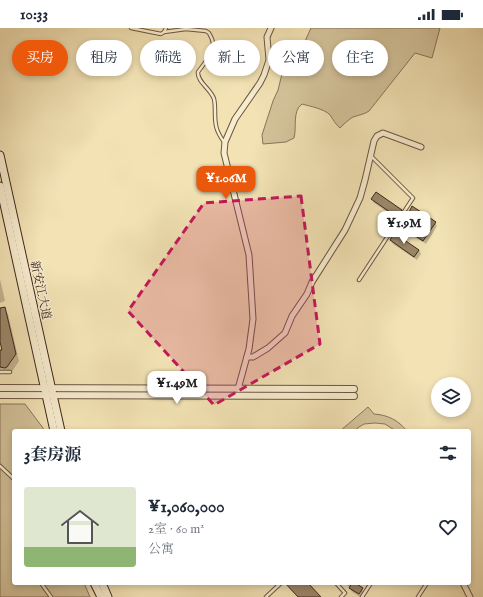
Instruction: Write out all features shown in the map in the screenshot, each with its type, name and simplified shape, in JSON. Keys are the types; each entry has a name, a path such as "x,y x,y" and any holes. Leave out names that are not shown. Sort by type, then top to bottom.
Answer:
{"main road":[{"name":"新安江大道","path":"0,155 49,392 54,429"},
{"name":"新安江大道","path":"0,186 49,392 60,429"},
{"path":"95,585 101,597"},
{"path":"103,585 108,597"}],"street":[{"path":"238,388 251,341 253,319 249,260 224,154 225,142 238,115 264,75 269,60 267,37 272,28"},
{"path":"247,357 253,357 268,348 287,330 292,316 348,225 360,198 376,137 383,133 421,147"},
{"path":"0,388 49,392 354,396"},
{"path":"0,395 49,392 238,388 354,389"},
{"path":"464,585 468,596"}],"lane":[{"path":"131,28 161,34 164,32 186,29 206,31 209,33 214,46 213,51 198,72 198,76 200,81 208,88 213,97 215,106 215,126 225,142"},
{"path":"164,32 166,28"},
{"path":"359,280 413,198 370,156"},
{"path":"0,372 10,372"},
{"path":"0,466 12,477"},
{"path":"42,585 51,597"},
{"path":"266,597 279,585"},
{"path":"338,585 345,593 341,597"},
{"path":"362,597 370,585"},
{"path":"418,597 426,585"}],"highlighted area":[{"path":"301,196 320,344 214,405 128,311 204,203"}],"shaded area":[{"path":"311,28 440,28 432,58 415,53 369,111 353,117 340,128 328,113 302,104 296,115 294,138 286,142 263,144 262,135 282,76 324,76 324,40 306,40"},
{"path":"0,404 25,404 43,429 12,429 12,585 85,585 90,597 0,597"},
{"path":"368,407 374,414 388,417 396,421 405,429 393,429 385,424 375,423 364,424 356,429 342,429"}],"building":[{"path":"376,192 402,210 397,217 371,199"},
{"path":"412,206 436,222 423,241 399,225 406,213 408,214"},
{"path":"394,233 419,250 414,257 390,240"},
{"path":"5,307 16,354 5,368 0,367 0,350 2,350 0,342 0,308"},
{"path":"287,585 310,585 321,597 298,597"},
{"path":"351,585 358,585 363,588 359,594 349,588"}]}
